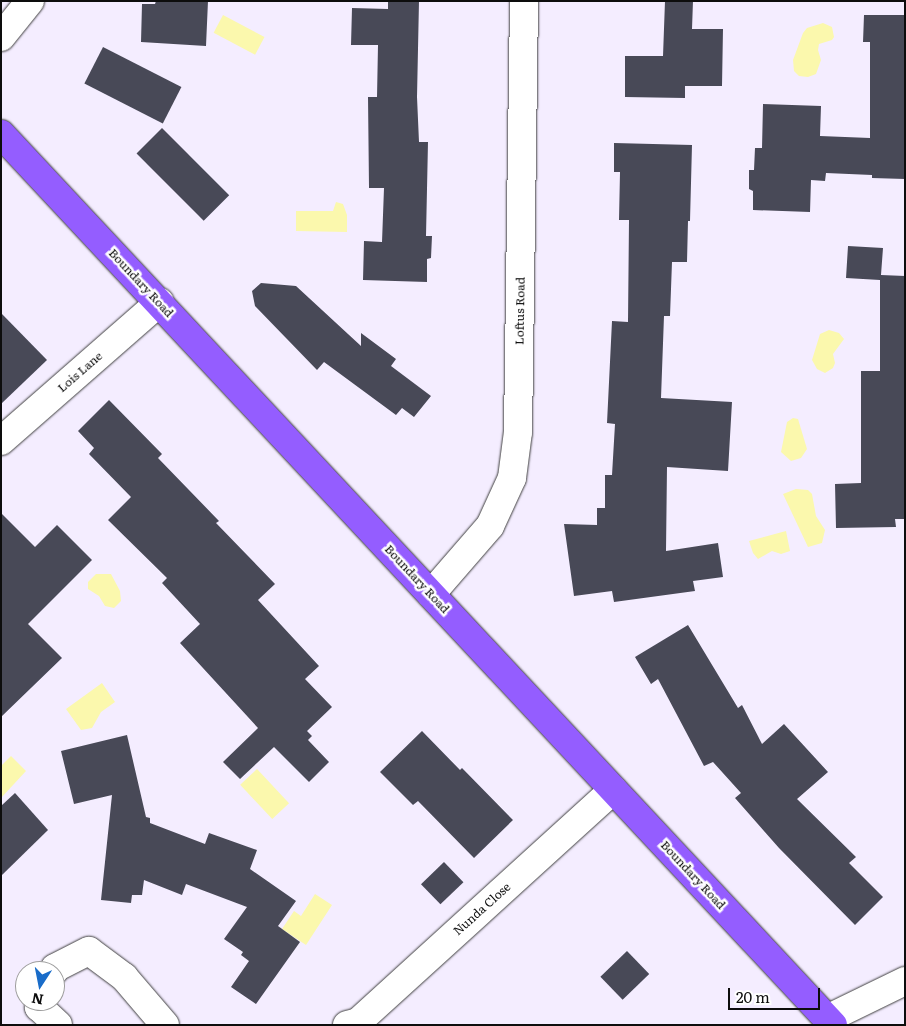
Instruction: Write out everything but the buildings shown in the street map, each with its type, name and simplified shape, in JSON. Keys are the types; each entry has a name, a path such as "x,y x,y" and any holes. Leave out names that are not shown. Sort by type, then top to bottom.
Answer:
{"main road":[{"name":"Boundary Road","path":"1,134 160,302 830,1022"}],"street":[{"path":"1,37 30,1"},
{"name":"Loftus Road","path":"432,594 490,526 512,478 518,432 524,1"},
{"name":"Lois Lane","path":"1,441 160,302"},
{"name":"Nunda Close","path":"347,1025 358,1022 614,790"},
{"path":"65,963 89,951 124,976 165,1025"},
{"path":"830,1022 905,981"},
{"path":"43,1011 58,1025"}],"shaded area":[{"path":"223,15 264,37 255,55 214,33"},
{"path":"823,23 832,27 834,37 832,40 819,44 818,50 821,60 816,74 808,77 799,76 794,71 793,60 803,33 807,28"},
{"path":"336,202 343,204 347,215 347,232 296,231 296,211 333,211"},
{"path":"829,330 839,333 844,339 833,354 835,363 833,368 825,373 817,369 812,360 820,334"},
{"path":"793,418 798,419 807,449 801,458 791,461 781,452 787,422"},
{"path":"796,489 808,490 812,494 816,516 825,530 822,543 808,547 783,494"},
{"path":"786,531 790,551 781,554 772,551 758,559 753,553 749,541"},
{"path":"96,574 111,574 120,591 121,601 114,608 105,606 99,596 88,589 88,582"},
{"path":"102,683 115,702 101,712 92,728 81,730 66,709"},
{"path":"11,756 26,771 1,798 1,766"},
{"path":"257,769 289,803 272,819 240,785"},
{"path":"315,894 332,905 306,945 282,929 294,911 301,916"}]}
